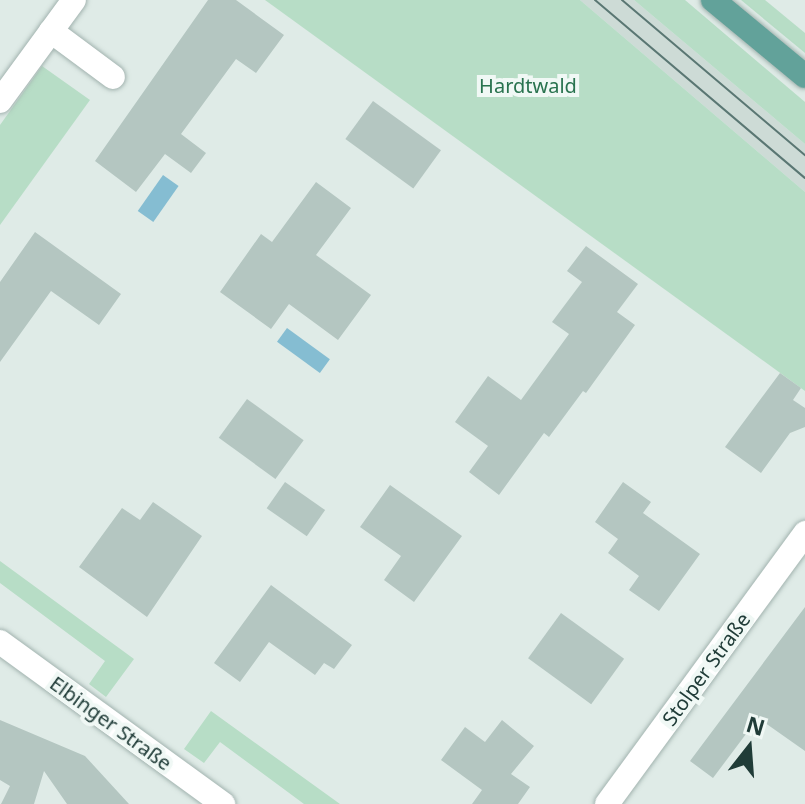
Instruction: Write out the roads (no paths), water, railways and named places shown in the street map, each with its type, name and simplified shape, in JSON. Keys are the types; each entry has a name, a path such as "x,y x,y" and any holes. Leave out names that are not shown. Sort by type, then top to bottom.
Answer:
{"main road":[{"path":"713,0 805,76"}],"street":[{"path":"0,101 74,0"},
{"path":"51,31 113,77"},
{"name":"Stolper Straße","path":"607,804 805,533"},
{"name":"Elbinger Straße","path":"0,642 223,804"}],"water":[{"path":"163,175 179,186 153,222 138,211"},
{"path":"287,328 330,359 320,373 277,342"}],"tram line":[{"path":"595,0 805,178"},
{"path":"622,0 805,155"}],"park label":[{"name":"Hardtwald","path":"528,85"}]}
